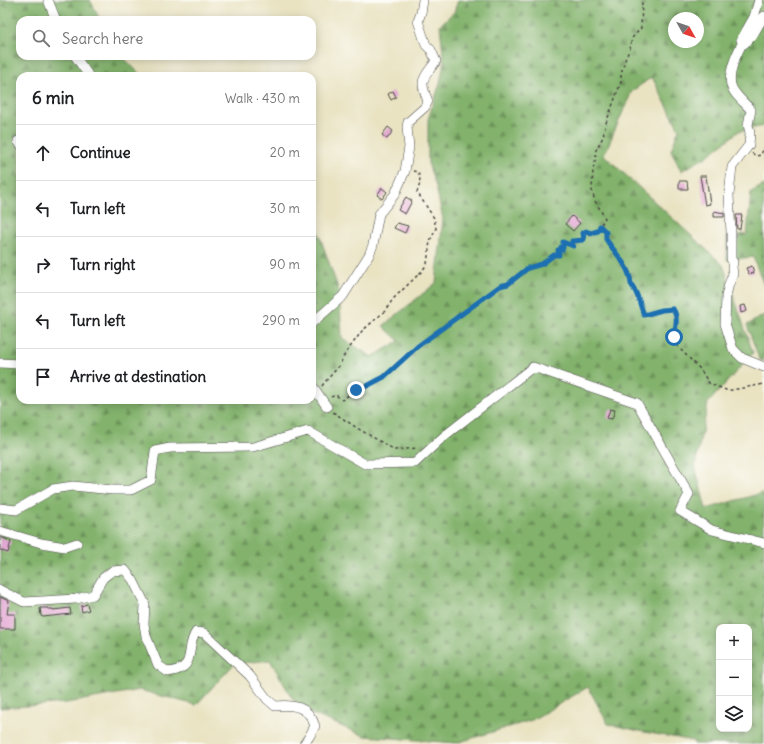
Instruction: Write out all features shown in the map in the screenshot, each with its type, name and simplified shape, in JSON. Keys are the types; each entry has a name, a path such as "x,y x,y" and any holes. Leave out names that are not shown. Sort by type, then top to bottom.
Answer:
{"street":[{"path":"48,0 54,16"},
{"path":"316,320 343,296 369,255 373,245 380,214 395,194 406,171 409,147 408,122 425,107 428,101 423,87 423,81 428,69 436,61 431,50 426,45 418,21 423,0"},
{"path":"759,0 754,17 741,40 743,42 734,62 731,85 751,110 748,125 750,133 749,145 732,167 729,194 732,233 731,259 733,262 733,274 726,296 725,324 733,349 742,358 764,367"},
{"path":"743,42 744,44 753,35 764,16"},
{"path":"78,60 86,72"},
{"path":"0,363 16,364"},
{"path":"0,508 16,510 53,489 73,486 113,490 131,490 151,480 155,451 170,448 253,447 308,431 365,464 415,463 443,437 533,367 637,403 689,494 680,511 712,530 764,543"},
{"path":"316,391 326,407"},
{"path":"0,531 47,544 65,547 77,543"},
{"path":"0,590 24,602 76,599 93,595 103,578 112,571 125,570 133,580 146,604 144,624 146,636 158,665 168,672 177,671 186,665 191,653 192,637 196,632 204,633 250,676 267,699 275,706 290,704 300,708 312,718 314,726 304,744"}],"path":[{"path":"434,446 395,450 357,428 326,407 332,396 336,395 342,400 356,390 384,377 418,346 500,286 508,284 528,268 542,264 554,255 559,255 558,250 562,250 561,247 563,248 563,242 573,246 572,241 583,240 583,233 586,231 591,233 598,231 605,218 595,201 592,191 592,169 596,158 595,152 603,137 606,123 621,82 621,74 626,57 630,50 632,38 641,28 642,0"},
{"path":"746,150 756,156 761,155 764,147"},
{"path":"321,389 324,383 339,366 345,354 362,331 385,311 393,299 422,272 427,264 430,242 436,229 434,218 417,192 420,185 418,172 413,172"},
{"path":"600,226 606,232 606,239 626,267 631,278 631,284 635,289 644,315 662,310 673,309 676,319 674,337 678,347 700,369 709,383 726,390 764,384"}],"green space":[{"path":"0,0 90,0 98,16 16,16 16,60 126,60 138,72 16,72 16,404 316,404 316,226 339,291 342,338 372,357 399,341 383,326 436,283 443,219 436,187 428,163 428,119 440,83 444,63 440,25 454,12 458,0 764,0 764,126 739,131 706,157 681,171 671,150 679,129 652,77 632,91 604,155 723,265 753,353 708,403 695,466 706,509 762,493 764,495 764,744 694,744 694,741 608,724 588,687 532,720 456,743 365,736 298,708 270,660 234,664 196,705 139,690 66,703 0,708"},
{"path":"764,185 764,286 753,257 727,260 727,236 747,234 751,192"},
{"path":"764,315 764,361 759,359 747,325"}],"building":[{"path":"393,91 396,97 391,100 388,94"},
{"path":"388,127 393,131 387,139 382,135"},
{"path":"700,176 706,176 710,204 705,205"},
{"path":"679,181 687,181 688,189 679,189"},
{"path":"382,188 387,192 382,199 377,195"},
{"path":"406,197 412,201 405,214 398,210"},
{"path":"714,211 724,213 724,217 714,217"},
{"path":"736,215 742,215 740,229 737,229"},
{"path":"572,216 580,223 573,231 565,224"},
{"path":"397,223 408,226 405,233 394,228"},
{"path":"752,266 754,273 749,274 746,268"},
{"path":"745,305 747,311 741,313 740,306"},
{"path":"610,409 615,410 612,419 607,418"},
{"path":"0,537 11,541 8,553 0,550"},
{"path":"0,597 9,601 7,614 15,614 15,629 0,629"},
{"path":"87,604 89,610 82,612 81,606"},
{"path":"40,608 48,608 53,610 70,608 71,614 43,617 41,616"}],"route":[{"path":"356,390 384,377 418,346 500,286 508,284 528,268 542,264 554,255 559,255 558,250 562,250 561,247 563,248 563,242 569,246 573,246 573,240 583,240 583,233 586,231 591,233 598,231 600,226 606,232 606,239 626,267 631,278 631,284 635,289 644,315 668,309 673,309 675,312 676,319 674,337"}]}
